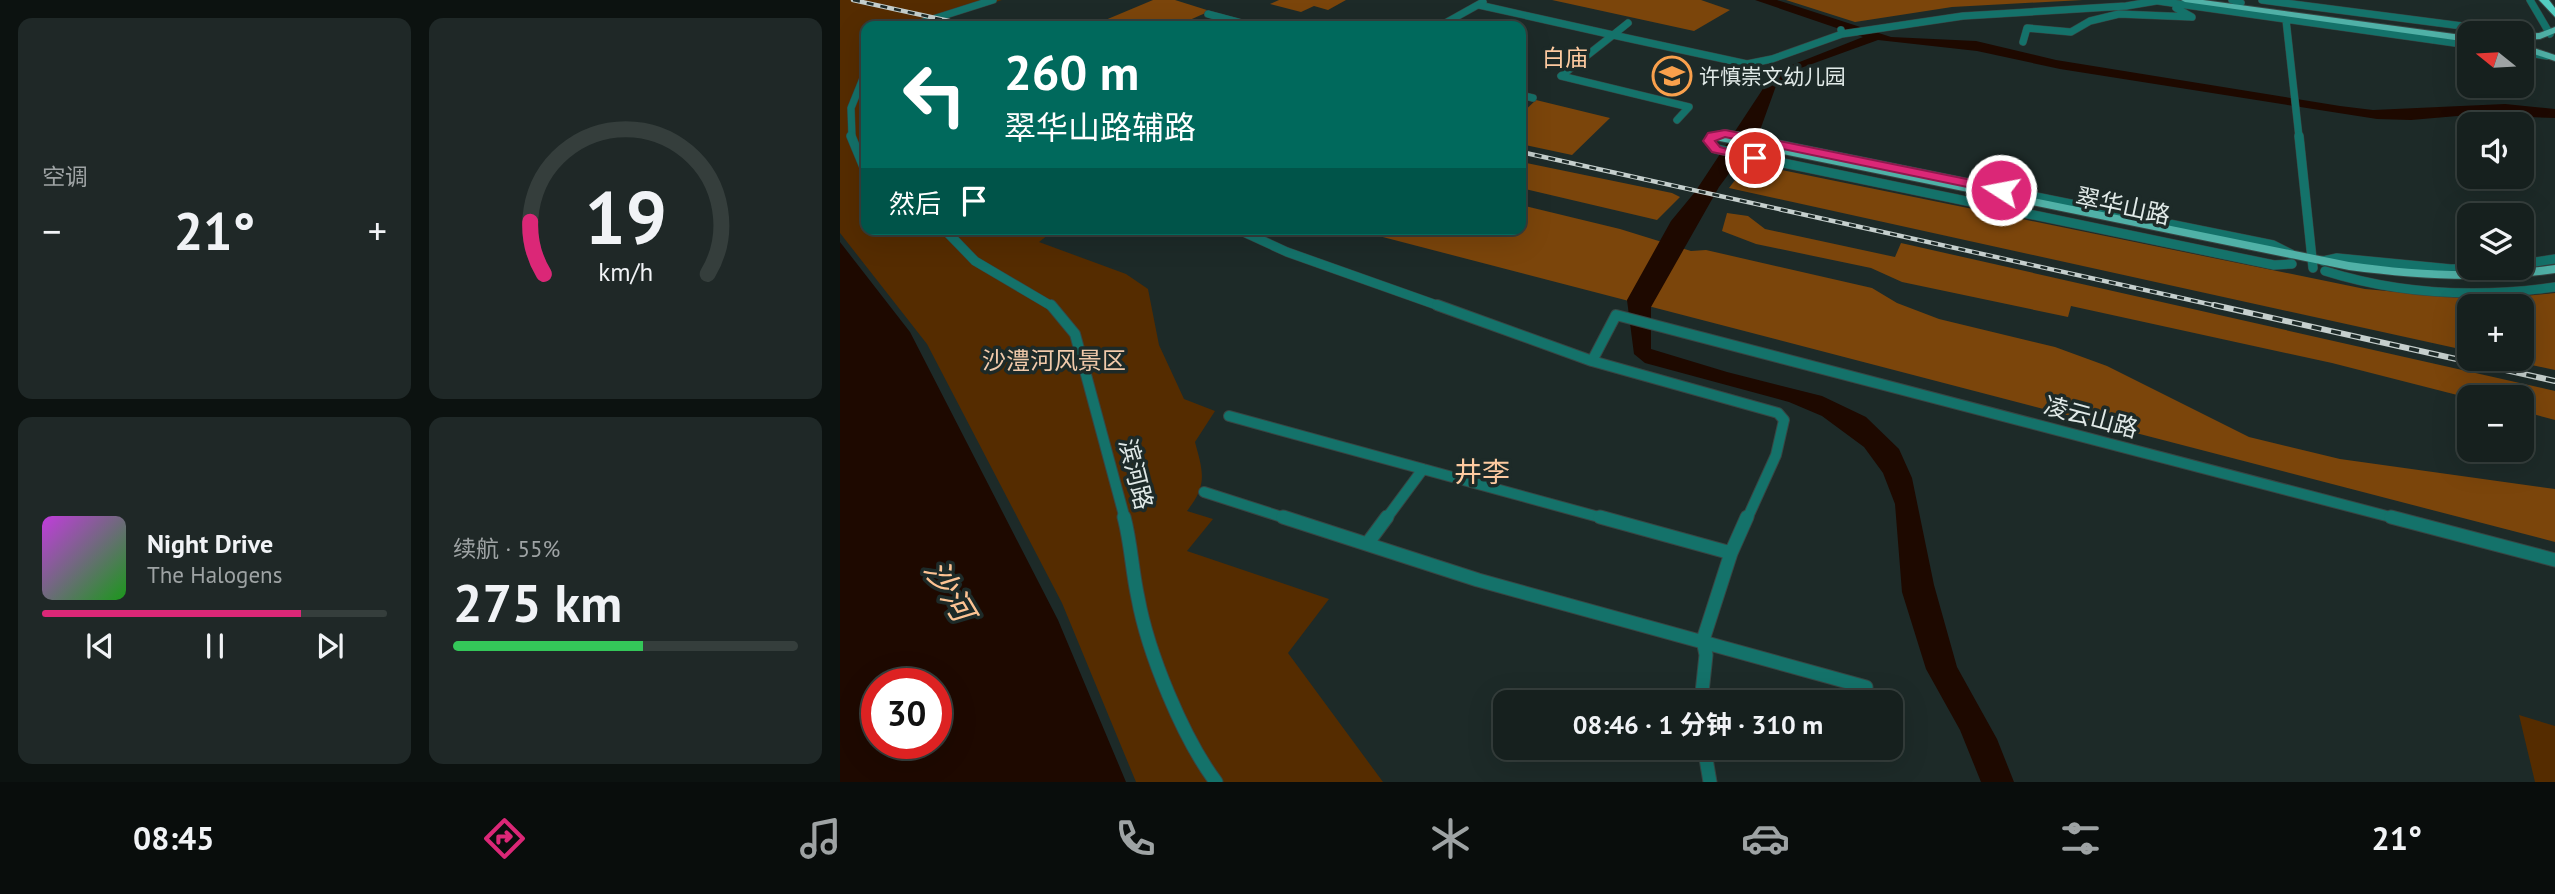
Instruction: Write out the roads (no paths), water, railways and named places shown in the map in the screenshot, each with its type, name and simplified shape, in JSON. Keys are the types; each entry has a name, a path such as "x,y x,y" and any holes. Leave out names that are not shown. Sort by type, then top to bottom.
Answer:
{"highway":[{"path":"2544,0 2555,14"}],"main road":[{"path":"2185,0 2259,5 2457,30"},
{"path":"2221,0 2457,37"},
{"path":"2534,39 2555,43"},
{"path":"2534,51 2554,55"},
{"name":"翠华山路","path":"1717,140 2318,265 2446,285 2498,285 2555,279"},
{"name":"翠华山路","path":"2318,265 2471,277 2518,275 2555,268"}],"street":[{"path":"927,21 993,0"},
{"path":"1449,21 1488,0"},
{"path":"1479,5 1747,64 1772,59 1871,22 2136,0"},
{"path":"2530,0 2548,33"},
{"path":"2264,16 2259,5 2272,1 2457,25"},
{"path":"1844,33 1963,16 2159,2 2457,43"},
{"path":"2023,42 2027,28 2071,32 2090,21 2119,14 2186,18 2192,15 2159,2"},
{"path":"2159,2 2172,17"},
{"path":"1208,14 1234,21"},
{"path":"2286,20 2318,265"},
{"path":"1628,23 1561,76 1689,107 1676,120"},
{"path":"861,82 855,95 849,128 852,151 861,164"},
{"path":"1526,96 1533,98"},
{"name":"滨河路","path":"950,235 973,260 1048,300 1066,317 1075,334 1123,513 1142,612 1164,681 1196,755 1216,782"},
{"path":"1250,235 1287,253 1592,361 1778,414 1784,420 1776,455 1731,554 1703,640 1706,655 1702,690"},
{"path":"2318,265 2337,258 2457,269"},
{"path":"2534,262 2555,259"},
{"path":"2318,265 2354,282 2469,293 2529,292 2555,287"},
{"name":"凌云山路","path":"1592,361 1618,315 2555,561"},
{"path":"1229,416 1731,554"},
{"path":"1367,544 1423,469"},
{"path":"1204,492 1478,580 1866,687"},
{"path":"1706,760 1710,782"}],"water":[{"path":"1755,0 1777,0 1891,37 1976,41 2056,60 2340,106 2373,110 2505,104 2555,109 2555,118 2534,117 2534,112 2457,112 2457,116 2411,120 2377,119 2060,69 1977,51 1878,40 1798,69 1776,86 1759,133 1719,187 1651,307 1651,349 1822,396 1866,417 1899,449 1912,478 1934,585 1957,667 1997,739 2014,782 1981,782 1960,730 1926,669 1902,592 1895,504 1883,473 1864,447 1822,416 1789,402 1645,363 1634,354 1627,300 1671,221 1695,192 1774,72 1863,37"},
{"name":"沙河","path":"840,242 910,332 1058,620 1126,782 840,782"}],"railway":[{"path":"853,0 949,21"},
{"path":"1526,153 2222,307"},
{"path":"2214,305 2555,381"}],"place":[{"name":"许慎崇文幼儿园","path":"1672,76"}],"district":[{"name":"白庙","path":"1565,57"},
{"name":"井李","path":"1482,471"}],"park label":[{"name":"沙澧河风景区","path":"1054,360"}]}
